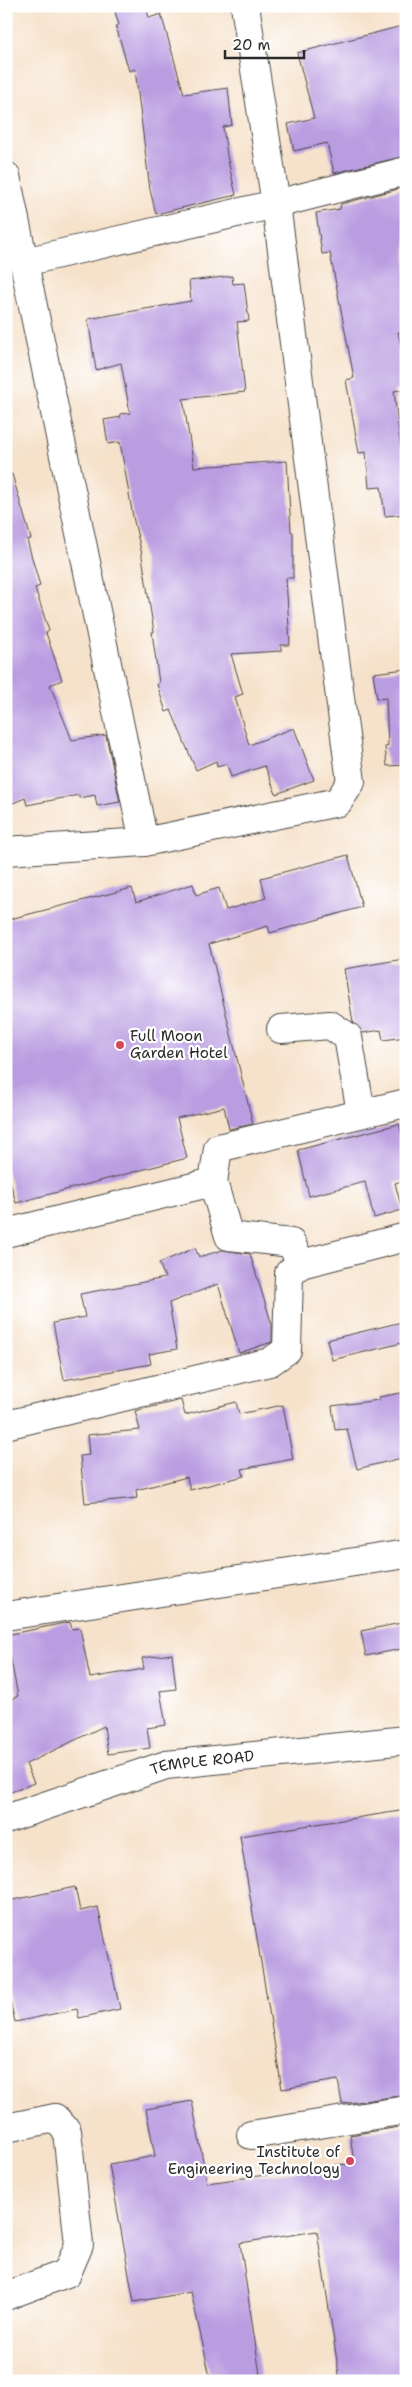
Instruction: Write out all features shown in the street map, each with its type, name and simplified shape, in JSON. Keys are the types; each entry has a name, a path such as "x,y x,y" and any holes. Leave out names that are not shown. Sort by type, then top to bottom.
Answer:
{"street":[{"path":"6,851 144,842 338,802 351,782 276,204 245,6"},
{"path":"24,262 276,204 406,171"},
{"path":"6,176 144,842"},
{"path":"281,1030 330,1025 348,1037 361,1113"},
{"path":"301,1264 291,1243 229,1236 214,1182 218,1148 406,1103"},
{"path":"6,1233 214,1182"},
{"path":"6,1425 270,1362 287,1350 289,1273 301,1264 406,1237"},
{"path":"6,1616 406,1554"},
{"name":"TEMPLE ROAD","path":"6,1819 166,1765 406,1740"},
{"path":"251,2135 406,2110"},
{"path":"6,2128 55,2118 67,2130 79,2245 67,2273 6,2296"}],"building":[{"path":"137,6 146,6 149,18 161,14 184,94 228,88 232,125 223,127 227,156 236,195 156,214 150,190 135,69 129,71 116,26 119,25 115,12"},
{"path":"406,25 406,156 334,173 327,143 294,151 288,124 314,118 297,53"},
{"path":"406,187 406,332 398,332 406,370 406,389 394,391 401,451 406,451 406,514 385,516 381,487 369,488 366,452 359,453 346,380 354,378 330,253 322,254 316,213 340,209 341,204"},
{"path":"232,276 233,284 244,283 249,321 237,322 245,392 183,399 194,467 287,461 291,532 293,532 293,578 286,578 290,645 281,645 281,651 231,654 243,694 235,697 249,745 294,728 314,780 276,794 265,766 231,777 227,764 217,767 216,761 196,770 171,710 166,712 157,684 159,683 152,632 154,632 141,550 133,517 120,442 108,444 104,420 121,417 120,414 130,413 121,363 96,370 88,319 191,301 189,281"},
{"path":"12,474 31,539 27,540 40,586 35,588 49,631 46,633 62,680 50,685 72,740 106,735 120,802 97,806 95,795 79,798 79,795 27,805 25,798 6,806 6,475"},
{"path":"406,669 406,765 387,766 385,747 388,746 386,698 377,699 373,673"},
{"path":"348,855 362,907 270,933 268,926 209,944 253,1124 229,1129 224,1107 177,1118 187,1158 16,1203 6,1167 6,920 132,888 136,902 193,884 196,895 219,888 226,910 266,898 261,878"},
{"path":"404,959 406,971 406,1037 383,1040 381,1030 363,1033 353,1022 344,969"},
{"path":"399,1124 406,1150 406,1180 395,1183 402,1210 374,1218 365,1182 309,1196 298,1150"},
{"path":"195,1248 199,1257 223,1250 250,1254 272,1325 272,1342 239,1353 218,1284 169,1303 177,1349 149,1354 151,1364 64,1380 53,1323 85,1317 80,1294 165,1278 159,1263"},
{"path":"406,1321 406,1342 332,1360 327,1340"},
{"path":"406,1392 406,1457 357,1469 347,1429 335,1430 332,1406 379,1400 379,1397"},
{"path":"181,1400 185,1415 236,1402 239,1414 283,1405 293,1459 242,1469 244,1476 190,1490 187,1477 136,1490 137,1498 85,1503 80,1456 89,1455 87,1435 140,1430 135,1411"},
{"path":"70,1622 72,1629 80,1628 90,1678 144,1669 142,1658 172,1654 176,1689 160,1691 166,1725 147,1728 150,1748 108,1754 104,1726 26,1764 34,1783 6,1794 6,1702 18,1696 6,1635"},
{"path":"406,1622 406,1648 366,1656 361,1631"},
{"path":"406,1810 406,2095 342,2104 338,2080 282,2089 240,1836"},
{"path":"75,1887 80,1911 98,1907 120,2009 79,2018 77,2009 15,2022 6,1983 6,1915 10,1914 8,1901"},
{"path":"192,2101 207,2183 354,2163 350,2135 406,2126 406,2381 340,2381 317,2231 240,2243 261,2381 211,2381 191,2292 134,2302 109,2164 155,2156 146,2109"}],"place":[{"name":"Full Moon Garden Hotel","path":"120,1045"},
{"name":"Institute of Engineering Technology","path":"350,2161"}]}
